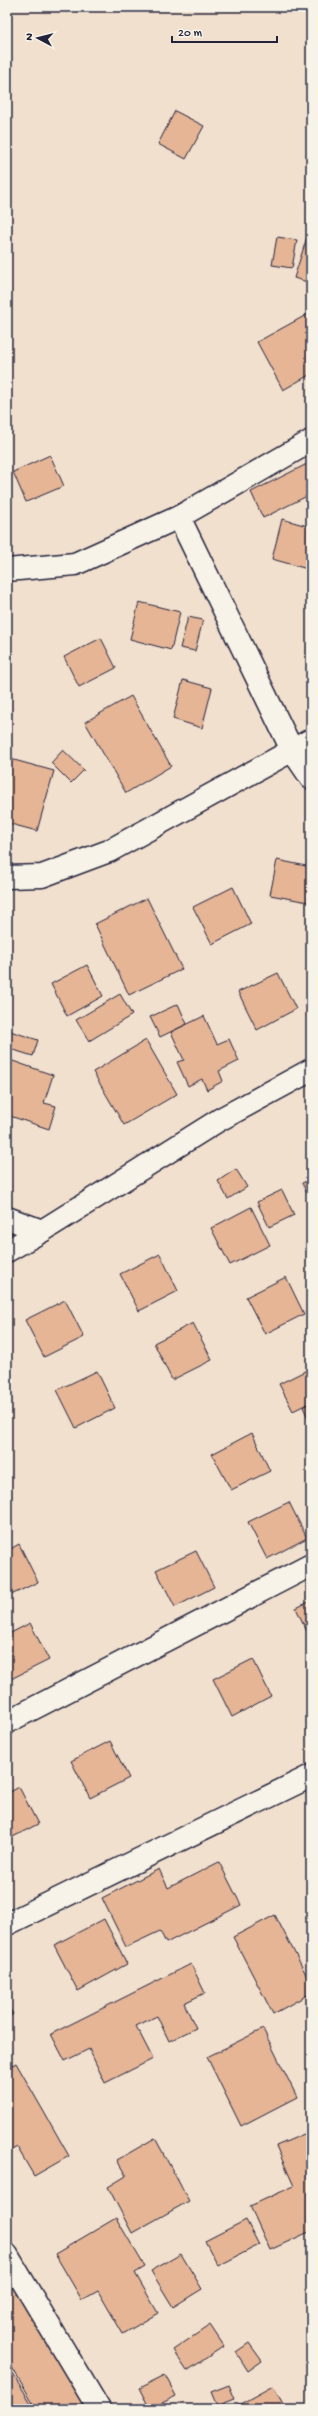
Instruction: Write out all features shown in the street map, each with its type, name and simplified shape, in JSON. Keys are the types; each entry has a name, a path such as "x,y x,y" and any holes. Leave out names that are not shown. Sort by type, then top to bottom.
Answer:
{"street":[{"path":"7,570 75,564 179,517 311,441"},
{"path":"179,517 302,745 311,778"},
{"path":"7,877 42,876 109,851 302,745"},
{"path":"7,1252 219,1120 311,1070"},
{"path":"7,1218 42,1231"},
{"path":"7,1722 311,1565"},
{"path":"7,1924 311,1776"},
{"path":"7,2255 99,2409"}],"building":[{"path":"175,111 204,126 186,159 158,144"},
{"path":"308,234 311,235 311,283 294,278"},
{"path":"277,237 297,240 292,268 272,265"},
{"path":"308,314 311,319 311,374 283,390 257,342"},
{"path":"50,455 64,486 26,502 13,472"},
{"path":"307,464 311,473 311,494 263,518 251,492"},
{"path":"282,519 311,527 311,570 272,559"},
{"path":"139,602 180,612 171,650 130,639"},
{"path":"188,617 203,620 195,651 180,648"},
{"path":"101,638 116,668 79,687 64,657"},
{"path":"183,680 212,688 202,728 173,719"},
{"path":"131,696 171,766 126,793 85,722"},
{"path":"63,750 84,770 71,783 51,763"},
{"path":"7,758 54,771 37,831 7,823"},
{"path":"277,860 311,867 308,902 270,895"},
{"path":"233,887 251,924 212,944 193,907"},
{"path":"147,898 182,969 129,995 95,924"},
{"path":"7,954 10,955 7,968"},
{"path":"87,965 103,996 67,1016 51,984"},
{"path":"278,973 296,1009 257,1030 238,992"},
{"path":"120,994 132,1015 89,1041 76,1020"},
{"path":"178,1004 187,1024 160,1037 150,1017"},
{"path":"204,1016 217,1044 229,1039 239,1061 219,1071 223,1081 207,1090 202,1079 188,1086 177,1062 184,1060 171,1032"},
{"path":"10,1031 38,1040 33,1056 7,1048"},
{"path":"146,1040 177,1094 124,1125 93,1072"},
{"path":"7,1059 53,1075 44,1103 56,1106 49,1129 7,1115"},
{"path":"236,1169 247,1187 228,1199 218,1181"},
{"path":"311,1179 311,1201 302,1183"},
{"path":"282,1190 294,1215 269,1227 257,1202"},
{"path":"251,1207 270,1245 230,1265 211,1228"},
{"path":"160,1254 178,1291 139,1311 120,1274"},
{"path":"286,1277 304,1314 265,1334 246,1297"},
{"path":"65,1300 84,1337 44,1357 25,1320"},
{"path":"193,1323 212,1360 172,1380 154,1343"},
{"path":"311,1368 311,1402 293,1411 279,1384"},
{"path":"97,1371 115,1408 76,1428 57,1390"},
{"path":"311,1402 311,1424 303,1407"},
{"path":"252,1433 270,1471 231,1490 212,1454"},
{"path":"289,1502 307,1538 267,1559 248,1522"},
{"path":"19,1544 38,1582 7,1597 7,1551"},
{"path":"196,1551 214,1587 175,1607 156,1570"},
{"path":"311,1601 311,1638 310,1638 296,1608"},
{"path":"30,1623 49,1660 9,1680 7,1676 7,1635"},
{"path":"253,1659 271,1696 232,1717 213,1679"},
{"path":"110,1741 129,1778 90,1798 71,1761"},
{"path":"19,1787 38,1824 7,1840 7,1794"},
{"path":"219,1862 241,1905 166,1943 160,1931 126,1947 102,1898 159,1869 168,1888"},
{"path":"275,1915 311,1984 311,1993 273,2014 233,1937"},
{"path":"104,1919 127,1964 78,1991 54,1945"},
{"path":"191,1964 205,1993 184,2003 196,2028 169,2041 157,2016 136,2026 153,2059 105,2083 89,2049 65,2061 51,2034"},
{"path":"7,2005 13,2014 7,2019"},
{"path":"263,2029 297,2097 241,2126 207,2057"},
{"path":"16,2063 69,2156 34,2176 17,2147 7,2153 7,2068"},
{"path":"311,2131 311,2231 270,2250 250,2206 294,2186 276,2146"},
{"path":"155,2138 189,2201 132,2233 108,2187 126,2176 117,2160"},
{"path":"116,2218 145,2267 135,2273 158,2313 123,2334 98,2291 82,2300 55,2254"},
{"path":"246,2220 259,2245 218,2266 205,2241"},
{"path":"181,2254 202,2289 173,2307 151,2271"},
{"path":"7,2277 87,2409 37,2409 7,2359"},
{"path":"210,2325 224,2346 187,2371 173,2350"},
{"path":"249,2343 262,2361 248,2371 236,2352"},
{"path":"13,2374 31,2403 21,2409 7,2409 7,2378"},
{"path":"165,2375 176,2396 150,2409 139,2388"},
{"path":"229,2385 235,2399 217,2406 211,2392"},
{"path":"273,2386 286,2409 231,2409"}]}
